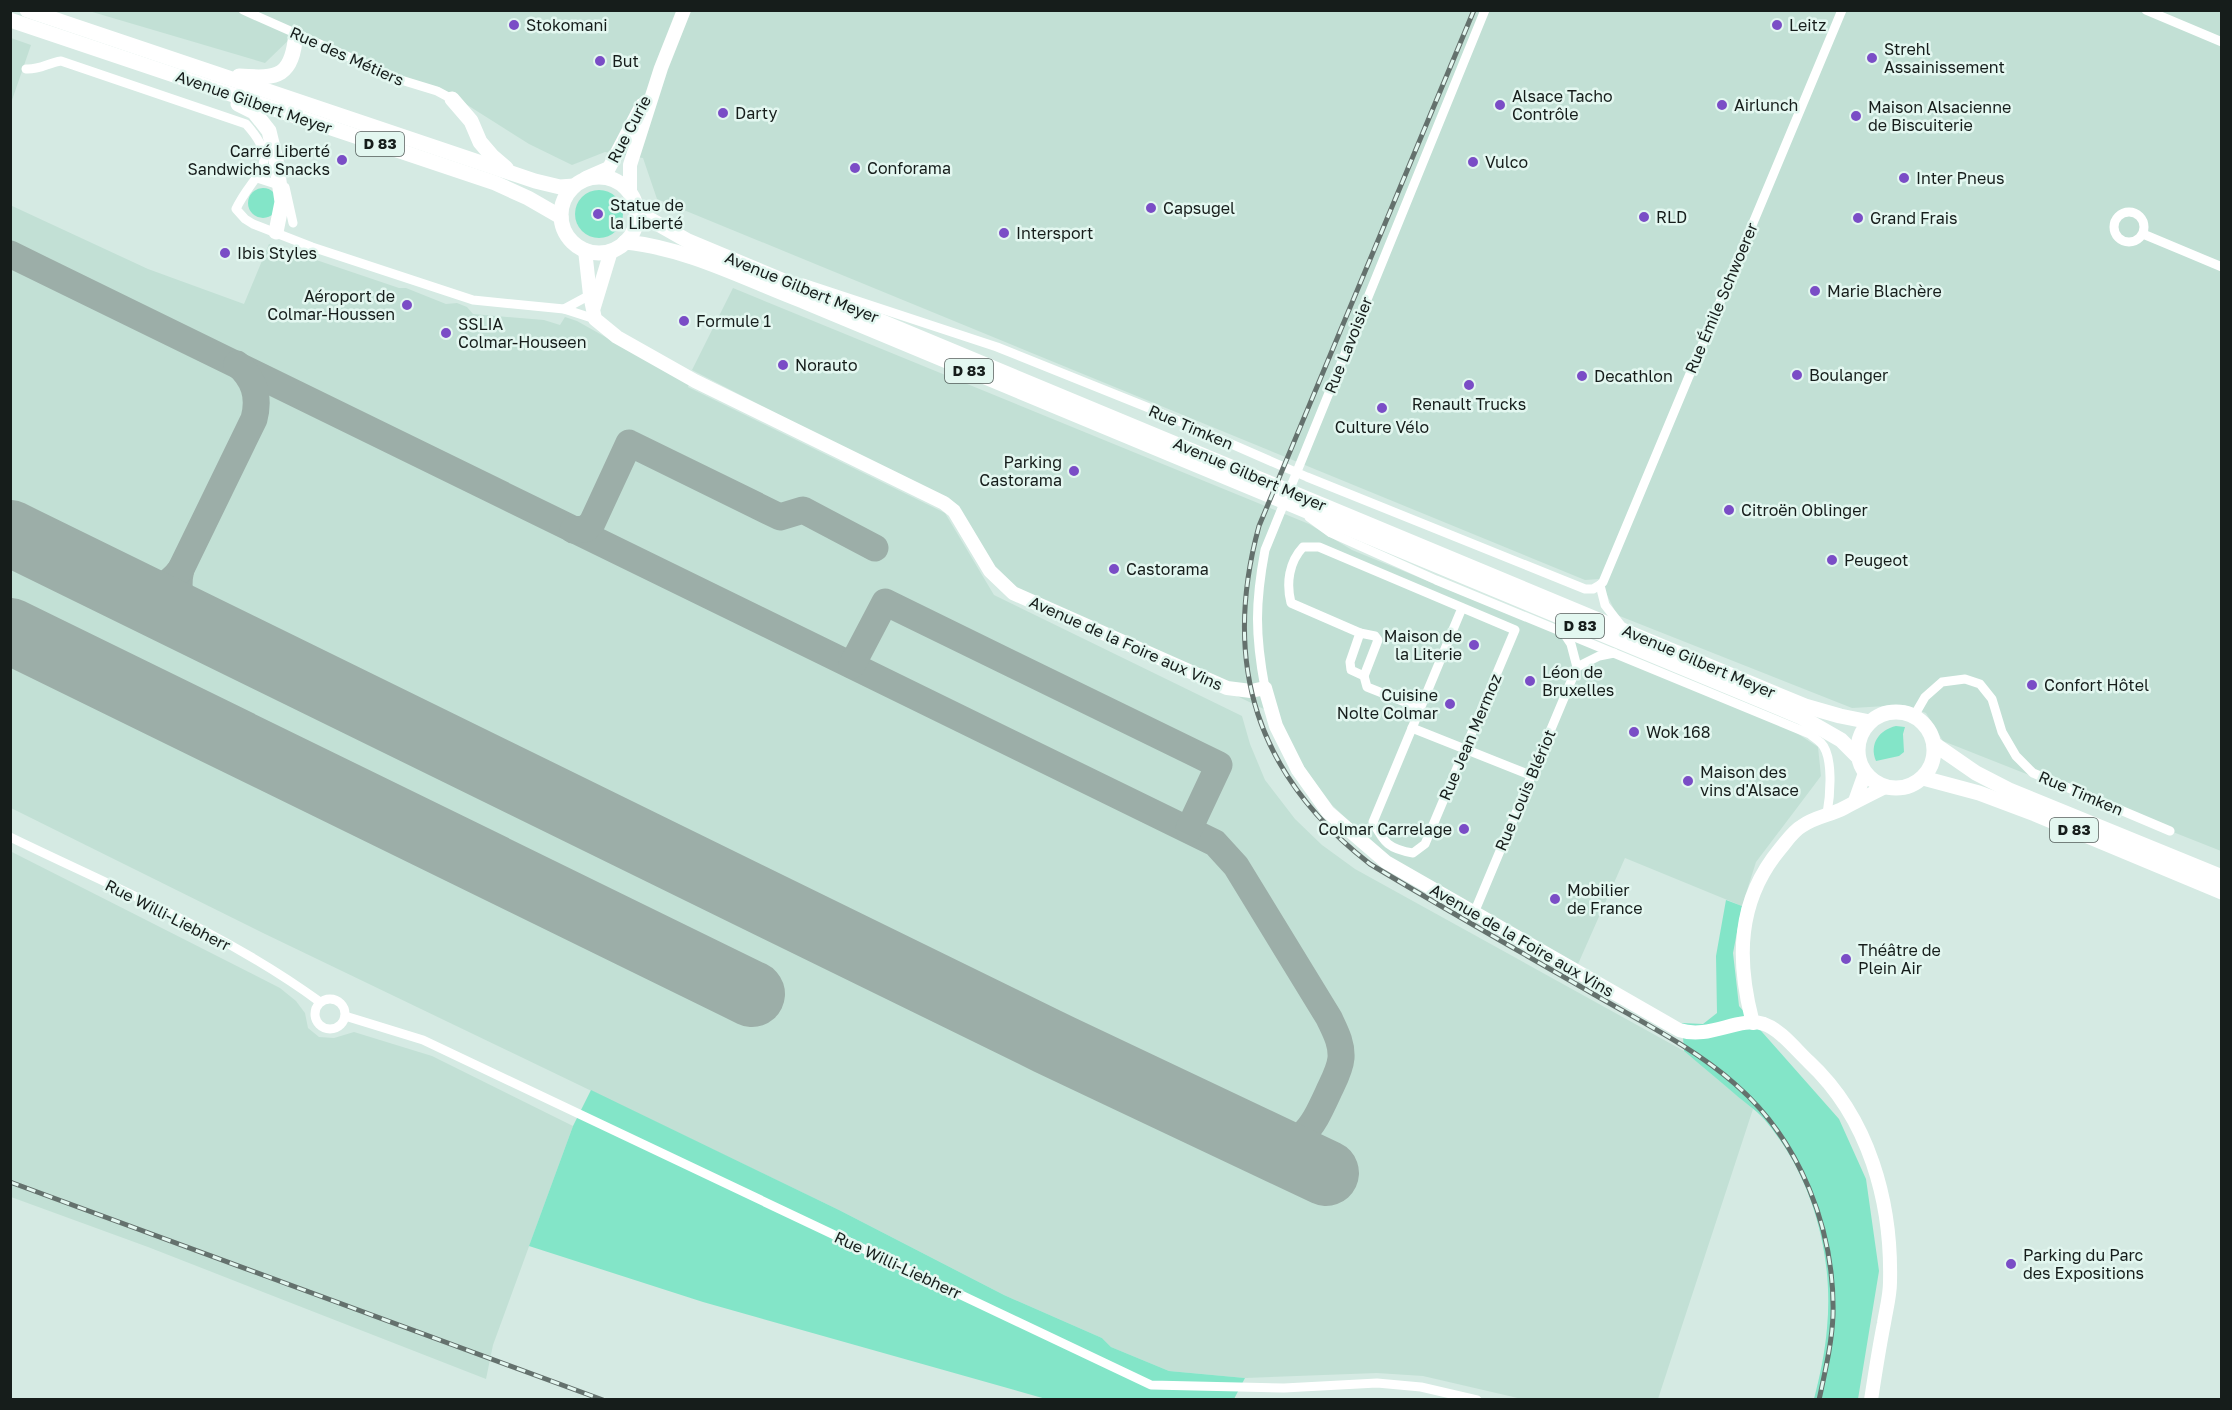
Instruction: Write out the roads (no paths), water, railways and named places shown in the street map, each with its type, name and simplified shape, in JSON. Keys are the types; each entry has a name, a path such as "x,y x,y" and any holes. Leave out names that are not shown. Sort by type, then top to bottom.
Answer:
{"main road":[{"name":"Avenue Gilbert Meyer","path":"27,10 513,174 550,185 580,182"},
{"name":"Avenue Gilbert Meyer","path":"10,21 495,183 517,192 561,217"},
{"path":"217,74 265,78 277,75 286,68 294,53 296,33"},
{"path":"195,82 254,112 268,131 282,202 274,231"},
{"path":"452,99 471,121 480,142 513,174"},
{"path":"598,176 611,178 622,184 630,193 637,212 636,223 632,234 625,242 611,251 602,253 585,250 568,237 561,217 562,206 566,195 580,182 598,176"},
{"name":"Avenue Gilbert Meyer","path":"637,212 688,241 776,276 1261,486"},
{"name":"Avenue Gilbert Meyer","path":"625,242 679,252 1625,630 1805,706 1870,722"},
{"name":"Avenue Gilbert Meyer","path":"1298,501 1801,717 1841,740 1858,757 1865,773"},
{"path":"1858,757 1859,739 1870,722 1882,714 1900,712 1914,716 1929,731 1934,744 1932,762 1923,778 1905,788 1885,787 1872,781 1865,773"},
{"name":"D 83","path":"1934,744 1976,773 2009,790 2222,877"},
{"name":"D 83","path":"1923,778 1979,793 2035,814 2222,892"}],"street":[{"name":"Rue des Métiers","path":"243,10 401,80 436,91 452,99"},
{"name":"Rue Curie","path":"630,193 630,165 661,68 684,10"},
{"name":"Rue Lavoisier","path":"1264,688 1257,648 1256,615 1265,550 1485,10"},
{"name":"Rue Émile Schwoerer","path":"1600,585 1842,10"},
{"path":"2146,10 2222,42"},
{"path":"26,69 40,69 49,63 61,61 246,124 261,145 264,157 258,178 285,187 293,224"},
{"name":"Rue Curie","path":"580,182 609,168 661,68"},
{"name":"Avenue de la Foire aux Vins","path":"258,178 241,198 236,209 245,219 254,224 312,247 473,300 564,309 593,308 617,337 695,381 944,503 954,511 990,571 1014,593 1227,688 1251,691 1264,688 1276,726 1298,770 1328,812 1386,862 1679,1030 1690,1034 1704,1033 1753,1023"},
{"path":"2143,234 2222,267"},
{"path":"585,250 593,308"},
{"path":"593,308 611,251"},
{"name":"Rue Timken","path":"776,276 822,287 997,347 1149,408 1307,477 1585,589 1593,589 1600,585"},
{"path":"564,309 593,308"},
{"name":"Avenue Gilbert Meyer","path":"1298,501 1331,533 1436,580 1809,735 1823,744 1829,766 1830,796 1827,814"},
{"path":"1419,708 1367,687 1364,676 1378,640 1375,636 1360,633 1291,603 1287,590 1293,557 1303,548 1319,547 1462,608 1489,602"},
{"path":"1436,580 1453,595 1462,608"},
{"path":"1600,585 1605,605 1625,630"},
{"path":"1462,608 1412,728 1530,775"},
{"name":"Rue Jean Mermoz","path":"1412,728 1372,822 1381,839 1395,850 1413,853 1425,844 1515,630 1462,608"},
{"path":"1563,632 1570,644 1577,667 1599,656 1615,653"},
{"path":"1360,633 1350,662 1352,670 1364,676"},
{"name":"Rue Louis Blériot","path":"1474,914 1530,775 1577,667"},
{"name":"Rue Timken","path":"1914,716 1925,697 1942,682 1965,679 1980,684 1992,699 2002,732 2016,756 2033,773 2170,831"},
{"path":"1855,801 1865,773"},
{"path":"1871,1400 1890,1284 1884,1201 1876,1169 1859,1129 1824,1076 1774,1029 1764,1024 1753,1023 1743,981 1741,951 1744,925 1761,875 1788,839 1801,826 1843,809 1885,787"},
{"name":"Rue Willi-Liebherr","path":"10,837 218,938 290,980 321,1002 325,999 335,999 343,1006 345,1016 423,1040 1151,1385 1284,1388 1377,1383 1421,1387 1477,1400"},
{"path":"321,1002 317,1005 315,1014 322,1026 336,1027 345,1016"}],"railway":[{"path":"1474,10 1259,526 1248,577 1244,625 1248,671 1258,714 1275,755 1300,794 1331,830 1370,864 1683,1046 1718,1070 1758,1107 1778,1132 1795,1159 1820,1219 1828,1251 1833,1315 1830,1347 1819,1400"},
{"path":"10,1182 603,1400"}],"place":[{"name":"Stokomani","path":"514,25"},
{"name":"Leitz","path":"1777,25"},
{"name":"Strehl Assainissement","path":"1872,58"},
{"name":"But","path":"600,61"},
{"name":"Alsace Tacho Contrôle","path":"1500,105"},
{"name":"Airlunch","path":"1722,105"},
{"name":"Darty","path":"723,113"},
{"name":"Maison Alsacienne de Biscuiterie","path":"1856,116"},
{"name":"Carré Liberté Sandwichs Snacks","path":"342,160"},
{"name":"Vulco","path":"1473,162"},
{"name":"Conforama","path":"855,168"},
{"name":"Inter Pneus","path":"1904,178"},
{"name":"Capsugel","path":"1151,208"},
{"name":"Statue de la Liberté","path":"598,214"},
{"name":"RLD","path":"1644,217"},
{"name":"Grand Frais","path":"1858,218"},
{"name":"Intersport","path":"1004,233"},
{"name":"Ibis Styles","path":"225,253"},
{"name":"Marie Blachère","path":"1815,291"},
{"name":"Aéroport de Colmar-Houssen","path":"407,305"},
{"name":"Formule 1","path":"684,321"},
{"name":"SSLIA Colmar-Houseen","path":"446,333"},
{"name":"Norauto","path":"783,365"},
{"name":"Boulanger","path":"1797,375"},
{"name":"Decathlon","path":"1582,376"},
{"name":"Renault Trucks","path":"1469,385"},
{"name":"Culture Vélo","path":"1382,408"},
{"name":"Parking Castorama","path":"1074,471"},
{"name":"Citroën Oblinger","path":"1729,510"},
{"name":"Peugeot","path":"1832,560"},
{"name":"Castorama","path":"1114,569"},
{"name":"Maison de la Literie","path":"1474,645"},
{"name":"Léon de Bruxelles","path":"1530,681"},
{"name":"Confort Hôtel","path":"2032,685"},
{"name":"Cuisine Nolte Colmar","path":"1450,704"},
{"name":"Wok 168","path":"1634,732"},
{"name":"Maison des vins d'Alsace","path":"1688,781"},
{"name":"Colmar Carrelage","path":"1464,829"},
{"name":"Mobilier de France","path":"1555,899"},
{"name":"Théâtre de Plein Air","path":"1846,959"},
{"name":"Parking du Parc des Expositions","path":"2011,1264"}]}
